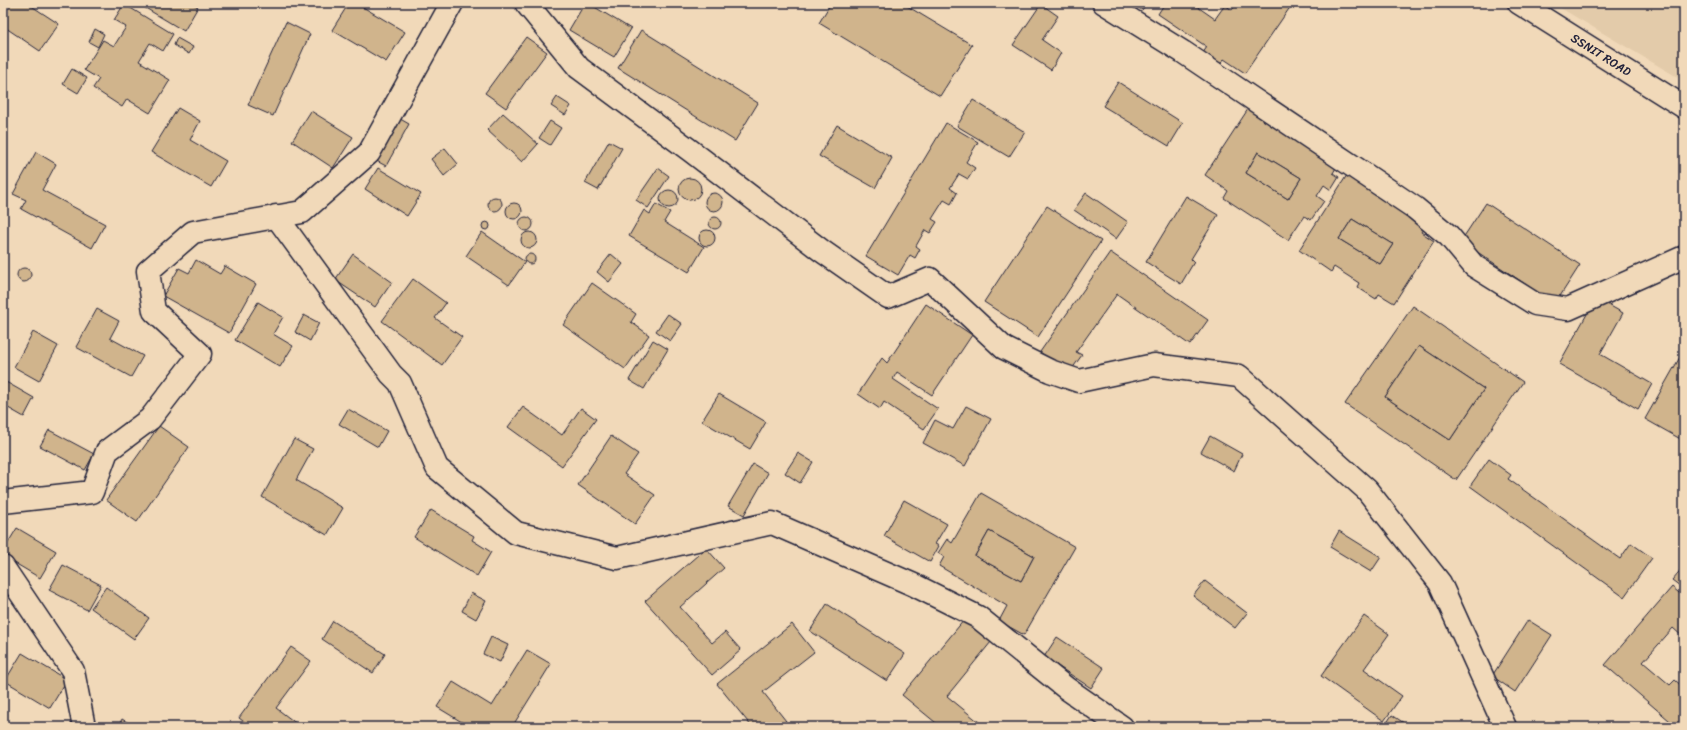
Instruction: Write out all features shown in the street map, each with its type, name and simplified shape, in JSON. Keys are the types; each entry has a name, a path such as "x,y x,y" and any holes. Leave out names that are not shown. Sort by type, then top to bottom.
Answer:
{"street":[{"path":"3,502 92,492 107,451 150,419 200,354 154,311 148,271 192,232 302,212 369,153 452,3"},
{"path":"526,3 579,68 697,155 822,251 888,297 930,279 1004,348 1050,371 1079,381 1154,364 1239,376 1367,490 1440,583 1505,727"},
{"path":"1104,3 1183,52 1414,208 1449,236 1474,266 1535,304 1568,310 1684,257"},
{"name":"SSNIT ROAD","path":"1519,3 1684,107"},
{"path":"276,216 400,383 437,468 516,533 617,558 772,523 914,585 978,617 1066,688 1122,727"},
{"path":"3,567 73,671 84,727"}],"shaded area":[{"path":"1552,3 1684,3 1684,81"}],"building":[{"path":"3,3 27,3 59,24 40,51 3,26"},
{"path":"137,3 191,3 198,7 184,31"},
{"path":"349,3 356,3 405,32 386,62 332,30"},
{"path":"585,3 588,3 631,29 614,57 569,30"},
{"path":"831,3 902,3 972,45 940,96 819,23"},
{"path":"1132,3 1147,3 1142,10"},
{"path":"1165,3 1192,3 1215,19 1225,5 1232,10 1237,3 1293,3 1245,73 1224,59 1217,69 1200,57 1207,47 1158,14"},
{"path":"124,4 173,34 163,51 150,43 139,61 170,80 150,113 127,99 122,107 93,88 99,79 84,70 103,40 114,46 126,27 114,20"},
{"path":"1041,4 1058,16 1042,40 1061,53 1051,70 1013,45"},
{"path":"286,22 310,34 273,116 248,105"},
{"path":"95,29 104,34 98,47 89,42"},
{"path":"641,30 758,103 735,141 618,68"},
{"path":"526,37 547,52 506,108 485,93"},
{"path":"177,38 193,47 189,54 174,45"},
{"path":"72,69 87,78 78,93 63,84"},
{"path":"1118,82 1183,123 1169,146 1103,106"},
{"path":"557,97 571,106 565,115 551,106"},
{"path":"973,100 1025,132 1009,157 957,126"},
{"path":"1252,103 1340,161 1333,173 1339,177 1331,190 1324,185 1317,196 1324,201 1311,220 1304,216 1288,240 1224,198 1228,191 1205,175","holes":["1258,152 1301,178 1288,199 1246,173"]},
{"path":"178,108 200,121 190,140 226,161 211,187 151,152"},
{"path":"311,111 353,137 333,168 292,141"},
{"path":"503,113 538,144 522,162 487,130"},
{"path":"395,116 409,124 386,166 371,158"},
{"path":"550,121 561,128 550,145 539,138"},
{"path":"946,123 978,142 966,162 975,168 968,179 959,174 950,188 957,193 951,204 944,200 932,219 937,222 930,233 925,230 916,246 920,249 915,258 910,255 898,275 866,256"},
{"path":"837,125 892,158 875,188 819,156"},
{"path":"609,141 622,148 598,190 585,183"},
{"path":"445,148 458,164 444,176 431,159"},
{"path":"36,152 56,164 42,190 105,224 92,248 21,209 26,200 13,194"},
{"path":"1258,152 1301,178 1288,199 1246,173"},
{"path":"378,168 421,194 407,216 365,189"},
{"path":"658,168 669,176 648,208 636,200"},
{"path":"1347,175 1425,225 1421,232 1434,241 1394,303 1379,294 1376,299 1357,287 1359,283 1334,267 1331,272 1299,250","holes":["1352,219 1393,244 1380,264 1339,239"]},
{"path":"690,178 698,181 701,189 698,197 690,200 682,197 679,189 682,181"},
{"path":"665,190 673,190 678,195 676,206 673,208 665,208 660,203 660,195"},
{"path":"714,193 720,196 723,202 720,208 714,211 708,208 705,202 708,196"},
{"path":"1086,193 1128,222 1116,239 1074,210"},
{"path":"1186,196 1218,215 1191,259 1194,262 1181,284 1146,262"},
{"path":"492,197 498,197 502,201 502,207 498,211 492,211 488,207 488,201"},
{"path":"514,203 521,208 522,211 517,218 514,219 507,214 506,211 511,204"},
{"path":"1486,203 1580,265 1555,304 1461,241"},
{"path":"656,204 670,212 664,222 704,247 689,272 629,236 644,210 650,214"},
{"path":"1047,206 1101,241 1038,337 984,302"},
{"path":"526,217 531,219 533,224 531,229 526,231 521,229 519,224 521,219"},
{"path":"713,217 717,217 721,223 717,229 713,229 709,225 709,221"},
{"path":"1352,219 1393,244 1380,264 1339,239"},
{"path":"484,222 488,222 490,226 488,230 484,230 482,228 482,224"},
{"path":"704,230 710,230 715,235 713,244 710,246 704,246 699,241 699,235"},
{"path":"482,232 525,262 509,285 466,256"},
{"path":"529,232 536,237 537,240 532,247 529,248 522,243 521,240 526,233"},
{"path":"1110,252 1208,320 1190,345 1117,294 1076,352 1082,355 1069,373 1040,352"},
{"path":"353,254 392,282 375,307 335,280"},
{"path":"528,254 532,254 534,255 534,263 528,264 525,261 525,257"},
{"path":"611,254 623,264 609,282 597,272"},
{"path":"196,260 220,274 225,266 256,284 229,333 163,296 179,268 189,273"},
{"path":"21,268 27,268 31,272 31,278 27,282 21,282 17,278 17,272"},
{"path":"413,279 446,303 435,318 462,337 442,365 382,321"},
{"path":"592,283 636,314 631,322 649,335 625,369 563,325"},
{"path":"1596,298 1623,313 1600,354 1652,384 1638,409 1559,364"},
{"path":"258,302 283,317 273,334 293,346 280,367 235,340"},
{"path":"926,304 972,335 932,395 897,372 893,379 938,409 924,429 884,402 880,409 858,394 882,358 887,363"},
{"path":"1413,306 1523,382 1456,480 1345,404","holes":["1419,346 1484,389 1450,440 1385,397"]},
{"path":"97,309 119,321 110,338 143,356 131,377 76,347"},
{"path":"668,314 682,324 670,341 656,331"},
{"path":"304,315 319,323 310,341 295,332"},
{"path":"33,332 58,346 39,381 14,367"},
{"path":"653,340 668,349 644,389 629,380"},
{"path":"1419,346 1484,389 1450,440 1385,397"},
{"path":"1684,350 1683,406 1684,441 1645,419"},
{"path":"6,382 34,398 24,417 3,405 3,388"},
{"path":"719,394 766,422 750,449 702,421"},
{"path":"966,406 991,419 965,466 923,443 935,420 953,429"},
{"path":"523,407 562,435 581,408 596,419 562,466 508,427"},
{"path":"348,409 387,431 378,447 339,424"},
{"path":"159,426 189,447 137,522 106,500"},
{"path":"49,430 94,454 85,470 40,446"},
{"path":"611,436 638,454 624,474 655,495 635,524 578,485"},
{"path":"1210,436 1242,454 1234,471 1201,452"},
{"path":"294,439 313,449 296,480 343,508 327,535 262,497"},
{"path":"798,453 813,462 800,483 785,473"},
{"path":"1489,459 1511,475 1508,479 1620,559 1631,543 1652,558 1624,597 1470,486"},
{"path":"753,464 768,473 744,515 728,506"},
{"path":"981,493 1075,547 1024,635 999,621 1007,606 939,566 944,557 938,553 947,539 952,543","holes":["989,531 1034,556 1021,581 975,556"]},
{"path":"904,500 947,524 935,544 939,546 930,562 884,536"},
{"path":"431,510 474,536 472,540 491,552 477,576 414,537"},
{"path":"17,528 56,551 40,578 3,556 3,551"},
{"path":"989,531 1034,556 1021,581 975,556"},
{"path":"1339,531 1381,557 1371,572 1330,547"},
{"path":"706,548 724,568 680,607 712,643 725,632 741,650 712,675 645,601"},
{"path":"63,565 101,585 87,610 49,590"},
{"path":"1684,566 1684,589 1672,580"},
{"path":"1205,581 1247,613 1235,628 1193,596"},
{"path":"106,587 149,618 134,639 91,608"},
{"path":"1672,587 1684,597 1684,638 1673,628 1643,662 1670,685 1675,680 1684,688 1684,727 1677,727 1605,665"},
{"path":"471,593 486,601 476,619 462,611"},
{"path":"827,604 905,654 887,681 810,631"},
{"path":"1364,616 1389,634 1364,669 1402,696 1384,721 1321,676"},
{"path":"964,620 991,642 947,696 985,727 941,727 902,695"},
{"path":"1528,620 1552,635 1515,692 1492,676"},
{"path":"333,621 385,654 373,673 322,639"},
{"path":"792,624 814,652 763,692 786,721 779,727 752,727 717,684"},
{"path":"491,637 508,645 500,662 483,654"},
{"path":"1057,637 1104,668 1091,688 1044,657"},
{"path":"291,647 311,661 276,708 301,727 251,727 239,718"},
{"path":"527,650 551,664 512,727 470,727 437,707 453,682 492,706"},
{"path":"22,653 67,680 50,708 5,681"},
{"path":"1392,715 1410,727 1384,727"},
{"path":"122,719 135,727 118,727"}]}
